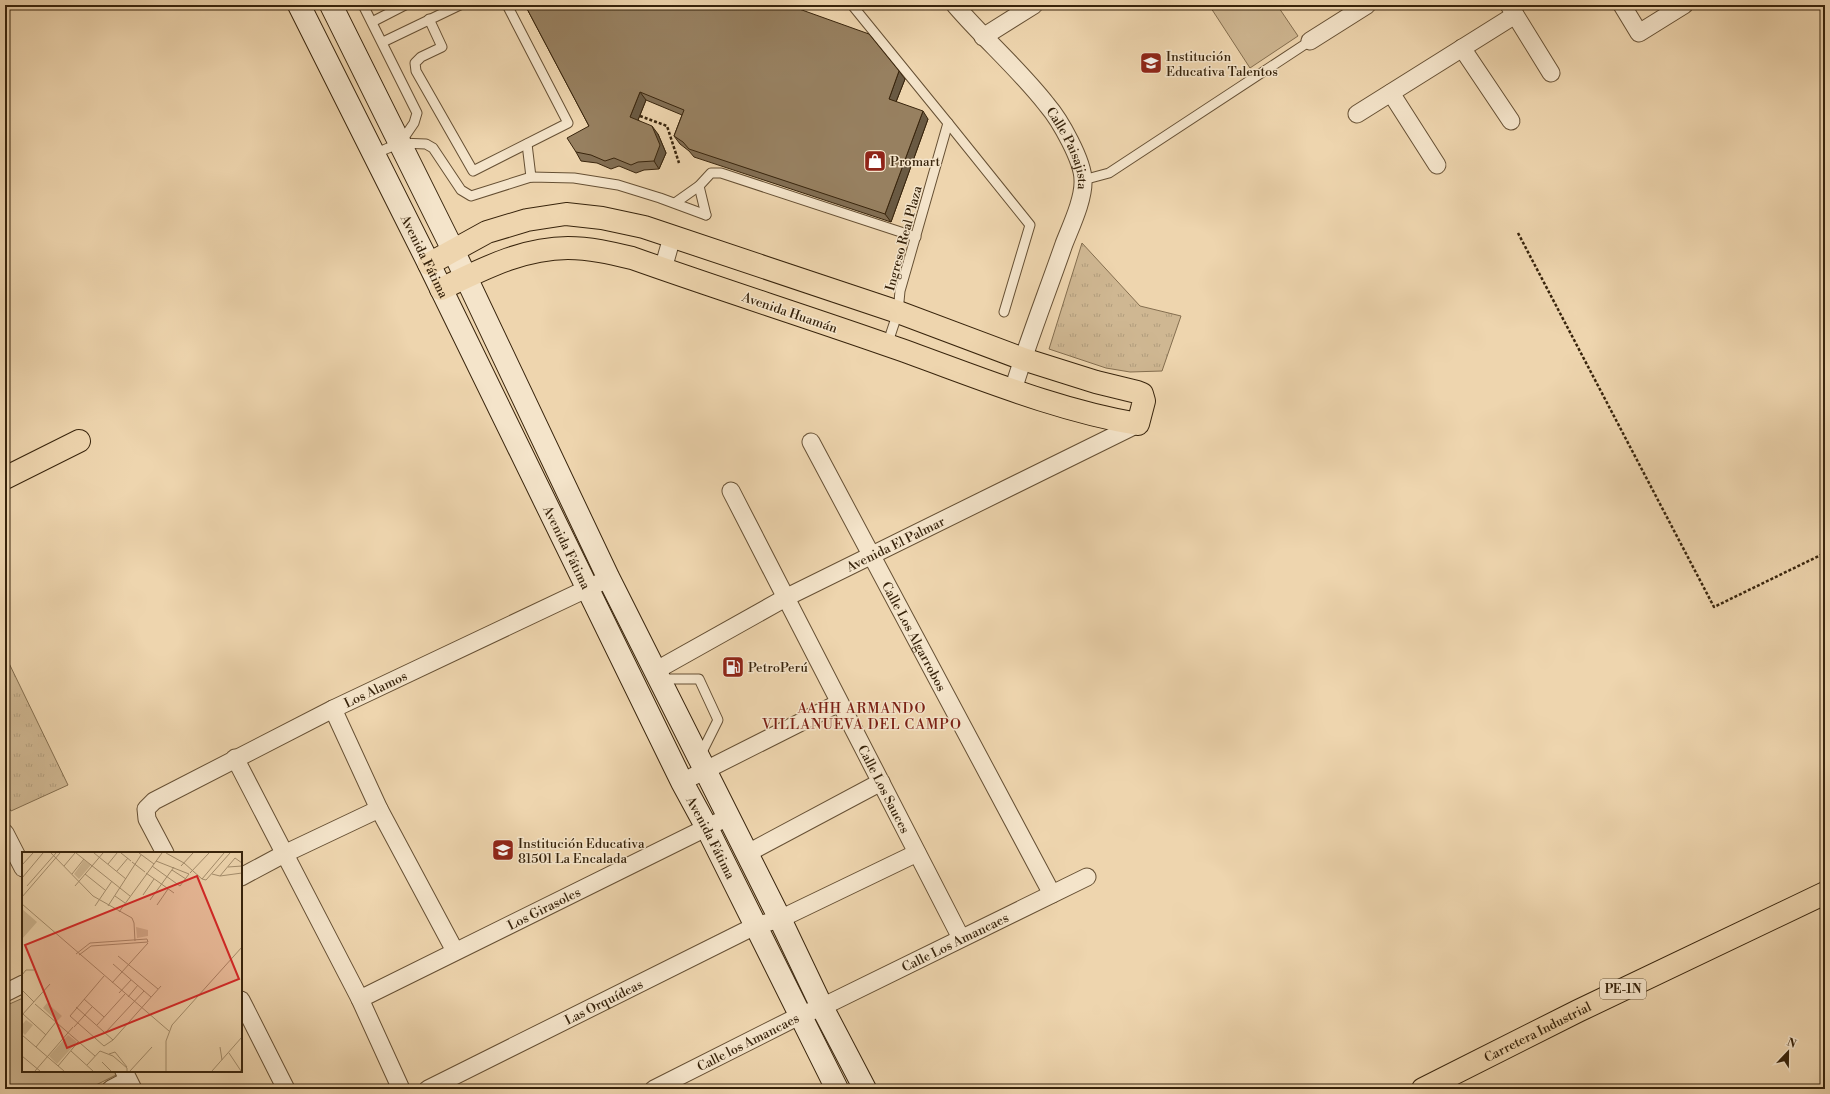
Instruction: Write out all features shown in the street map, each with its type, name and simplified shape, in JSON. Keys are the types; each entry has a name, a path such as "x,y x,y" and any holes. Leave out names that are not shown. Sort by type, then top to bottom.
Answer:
{"main road":[{"name":"Avenida Fátima","path":"299,5 429,264 682,782 707,828 799,1016 837,1089"},
{"name":"Avenida Fátima","path":"331,5 453,250 608,577 780,919 822,1007 865,1089"},
{"path":"329,64 355,51"},
{"path":"429,264 487,232 527,220 566,214 602,218 644,228 672,237 898,312 1023,359 1142,394 1144,401 1138,424"},
{"name":"Avenida Huamán","path":"441,290 496,263 531,252 568,248 600,251 632,258 1069,409 1138,424"},
{"path":"506,424 531,413"},
{"path":"5,478 79,441"},
{"name":"Carretera Industrial","path":"1423,1089 1578,1011 1825,892"}],"street":[{"name":"Calle Paisajista","path":"955,5 983,37 1019,71 1048,106 1072,145 1084,180 1074,218 1013,390"},
{"path":"983,37 1034,5"},
{"path":"1310,41 1367,5"},
{"path":"1622,5 1639,33 1684,5"},
{"path":"1357,114 1462,48 1512,10 1551,73"},
{"path":"1462,48 1511,121"},
{"path":"1391,93 1437,165"},
{"path":"663,269 672,237"},
{"name":"Avenida El Palmar","path":"657,675 787,597 1138,424"},
{"name":"Calle Los Algarrobos","path":"812,442 1052,894"},
{"name":"Calle Los Sauces","path":"731,491 787,597 839,703 961,938"},
{"name":"Los Alamos","path":"164,852 147,819 146,809 154,800 333,709 588,589 608,577"},
{"path":"682,782 702,764 839,703"},
{"path":"333,709 379,809 455,952"},
{"path":"235,758 360,999 401,1089"},
{"path":"746,854 881,782"},
{"path":"242,876 284,854 379,809"},
{"name":"Los Girasoles","path":"360,999 728,817"},
{"path":"5,833 22,866"},
{"name":"Las Orquídeas","path":"428,1089 755,926 780,919 917,853"},
{"name":"Calle Los Amancaes","path":"822,1007 1087,877"},
{"path":"5,993 22,984"},
{"path":"242,1002 286,1089"},
{"name":"Calle los Amancaes","path":"654,1089 799,1016 822,1007"},
{"path":"111,1089 128,1080"}],"lane":[{"path":"363,5 418,113 414,123 400,143"},
{"path":"372,22 405,5"},
{"path":"383,42 460,5"},
{"path":"429,20 442,47 420,57 415,63 416,71 473,171 568,123 507,5"},
{"path":"852,5 1030,225 1004,312"},
{"path":"1084,180 1110,173 1310,41"},
{"name":"Ingreso Real Plaza","path":"887,345 898,312 900,291 948,123"},
{"path":"374,154 400,143 426,144 433,148 461,190 471,196 531,177 574,178 618,185 706,215 699,186"},
{"path":"527,144 531,177"},
{"path":"675,204 699,186 711,173 721,173 916,237"},
{"path":"657,675 698,679 718,720 702,764"}],"path":[{"path":"640,116 667,126 679,163"},
{"path":"1518,233 1714,608 1825,553"}],"green space":[{"path":"1209,5 1277,5 1298,36 1250,68"},
{"path":"1082,243 1140,306 1181,316 1162,371 1130,372 1106,368 1049,349"},
{"path":"5,655 68,785 11,811 5,801"},
{"path":"22,998 22,1072 114,1072 116,1075 88,1089 5,1089 5,1006"}],"building":[{"path":"525,5 788,5 869,34 899,71 889,99 923,111 885,214 689,149 683,142 674,136 684,110 640,92 630,117 652,126 660,145 654,161 638,162 631,165 614,158 605,161 591,155 576,152 567,138 589,126"}],"place":[{"name":"Institución Educativa Talentos","path":"1151,63"},
{"name":"Promart","path":"875,161"},
{"name":"PetroPerú","path":"733,667"},
{"name":"Institución Educativa 81501 La Encalada","path":"503,850"}],"district":[{"name":"AAHH ARMANDO VILLANUEVA DEL CAMPO","path":"862,716"}]}
